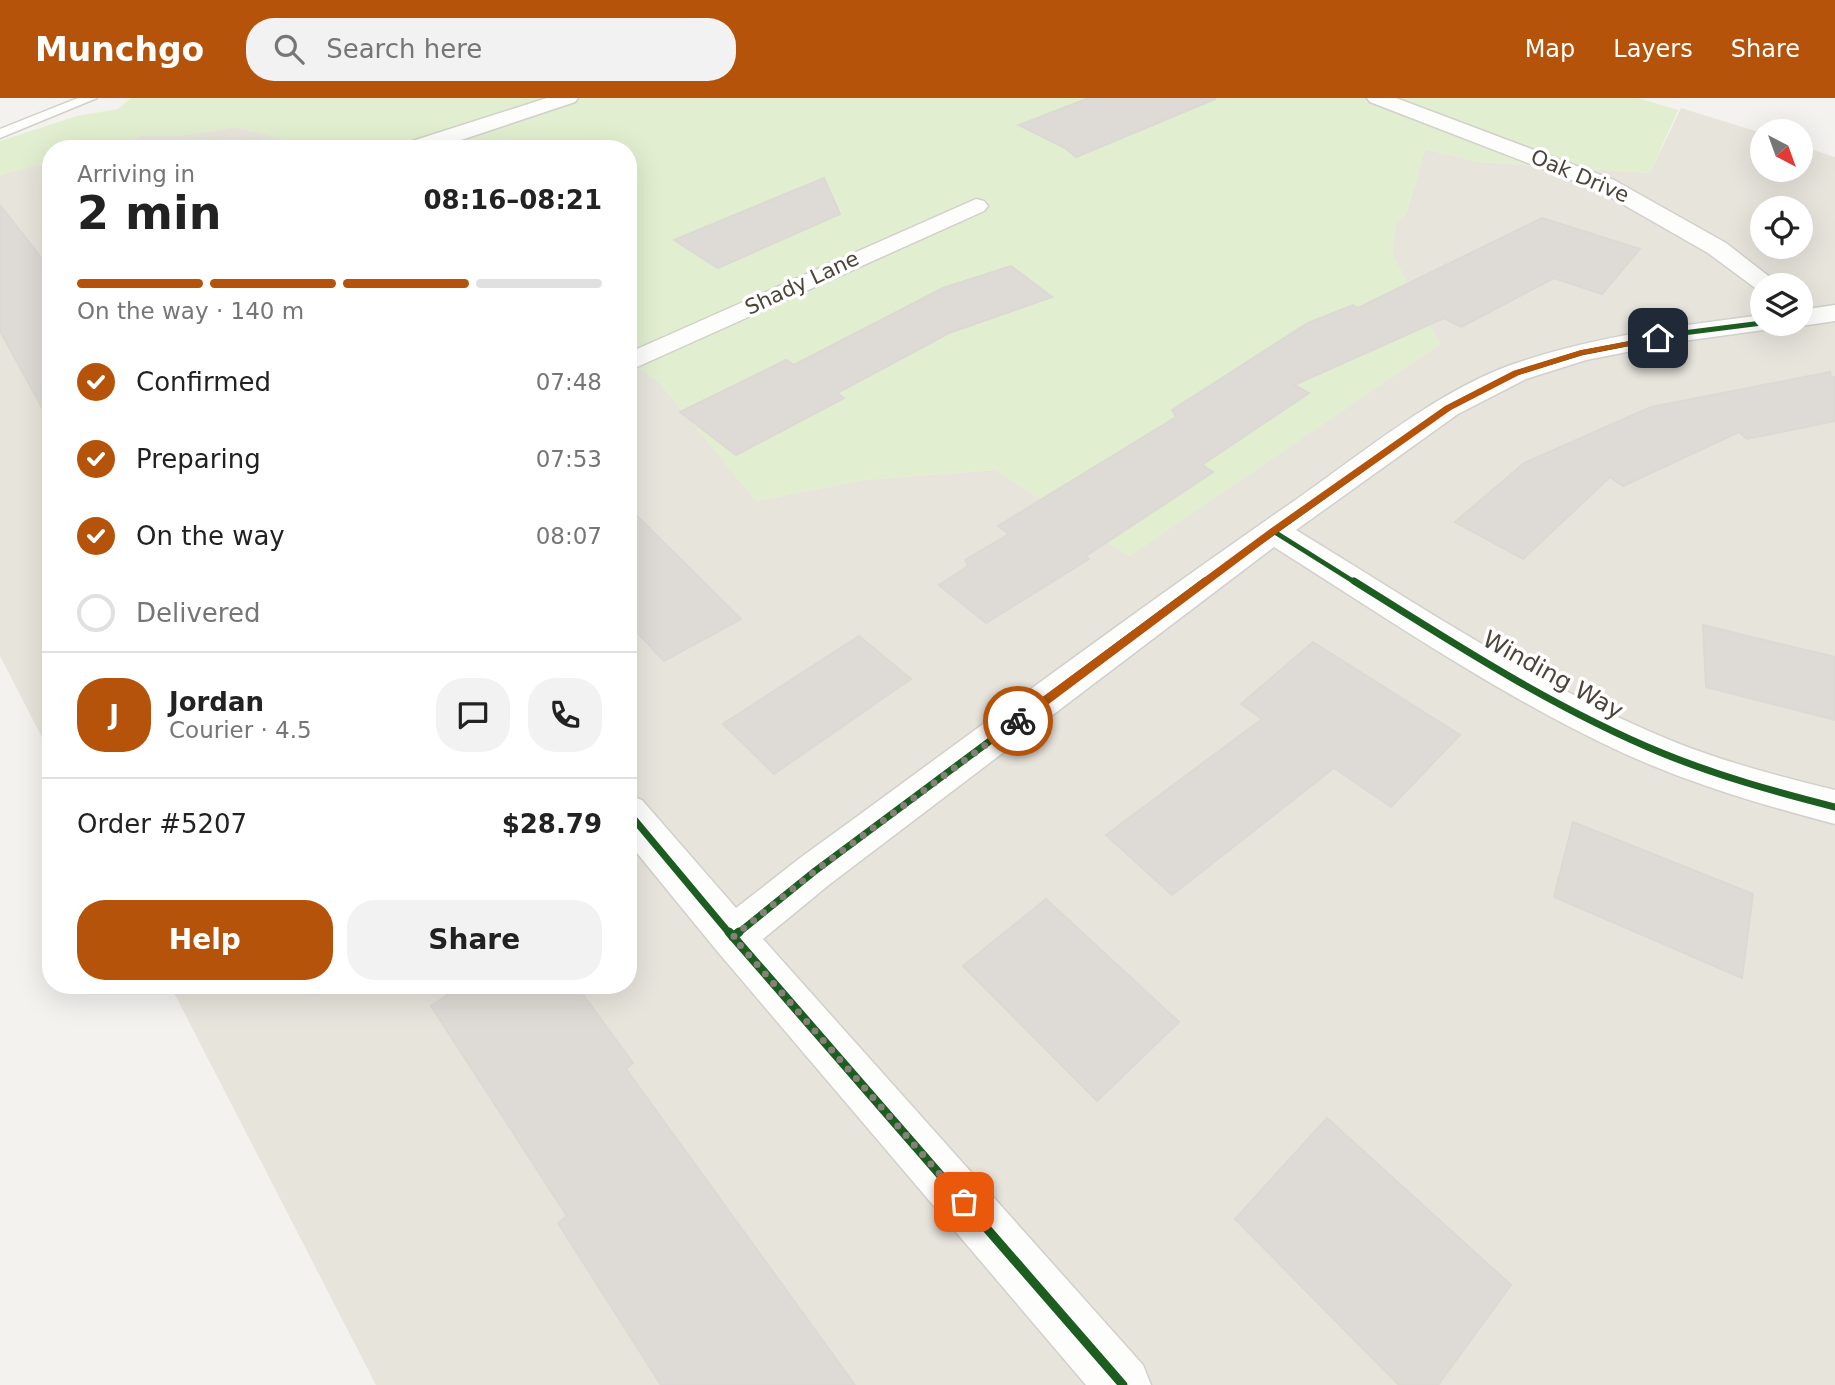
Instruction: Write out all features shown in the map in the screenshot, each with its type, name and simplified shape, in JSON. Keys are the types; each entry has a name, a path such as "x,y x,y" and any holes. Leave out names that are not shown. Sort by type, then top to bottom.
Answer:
{"street":[{"path":"439,140 568,98"},
{"name":"Oak Drive","path":"1377,98 1606,185 1717,248 1751,273"},
{"name":"Shady Lane","path":"637,359 976,206"},
{"path":"1813,314 1835,313"},
{"path":"733,937 815,871 1273,531 1448,408 1516,373 1581,353 1683,333 1750,325"},
{"name":"Winding Way","path":"1273,531 1455,642 1610,730 1760,787 1835,807"},
{"path":"637,823 733,937 1124,1385"}],"lane":[{"path":"0,134 90,98"}],"shaded area":[{"path":"1681,108 1750,129 1750,182 1813,182 1813,150 1835,157 1835,1385 376,1385 175,994 637,994 637,366 660,383 756,501 863,480 996,470 1129,556 1440,344 1392,254 1396,222 1406,214 1425,149 1479,162 1650,173"},
{"path":"236,127 287,140 127,140 141,136 179,136"},
{"path":"42,163 42,738 0,656 0,175"}],"green space":[{"path":"131,98 1638,98 1678,110 1650,173 1479,162 1425,149 1406,214 1396,223 1392,253 1440,344 1129,556 996,470 863,480 756,501 660,383 637,366 637,140 287,140 236,127 179,136 141,136 127,140 42,140 42,163 0,175 0,141 77,116 118,109"}],"building":[{"path":"1089,98 1215,99 1076,157 1065,148 1019,125"},
{"path":"824,178 840,214 718,268 674,240"},
{"path":"0,205 42,259 42,408 0,331"},
{"path":"1542,218 1640,249 1602,294 1554,278 1461,327 1444,318 1294,385 1309,393 1202,465 1213,472 1086,556 1089,559 986,623 939,585 968,566 965,560 1009,534 998,526 1176,417 1172,410 1308,323 1353,305 1358,308"},
{"path":"1011,266 1052,297 949,333 837,393 844,398 736,455 680,412 786,360 794,365 943,288"},
{"path":"1830,372 1831,377 1835,377 1835,421 1747,439 1739,432 1623,486 1610,477 1523,559 1455,522 1524,463 1651,407"},
{"path":"637,516 741,619 664,661 637,632"},
{"path":"1703,625 1835,657 1835,720 1706,687"},
{"path":"859,636 911,679 774,774 723,724"},
{"path":"1313,642 1460,735 1391,807 1334,768 1172,895 1106,835 1262,719 1241,704"},
{"path":"1573,822 1753,894 1742,978 1554,897"},
{"path":"1046,899 1179,1022 1097,1101 963,966"},
{"path":"449,994 583,994 633,1063 626,1069 855,1385 661,1385 558,1223 567,1216 431,1006"},
{"path":"1327,1118 1511,1285 1438,1385 1399,1385 1235,1219"}],"cycle path":[{"path":"733,937 815,871 1273,531 1448,408 1516,373 1581,353 1683,333 1750,325"},
{"path":"1273,531 1481,659 1609,729 1663,754 1720,774 1835,807"},
{"path":"637,823 733,937 1123,1385"}],"way so far":[{"path":"964,1202 733,937 815,871 1018,721"}],"route":[{"path":"1018,721 1273,531 1448,408 1486,386 1516,373 1581,353 1658,338"}]}
